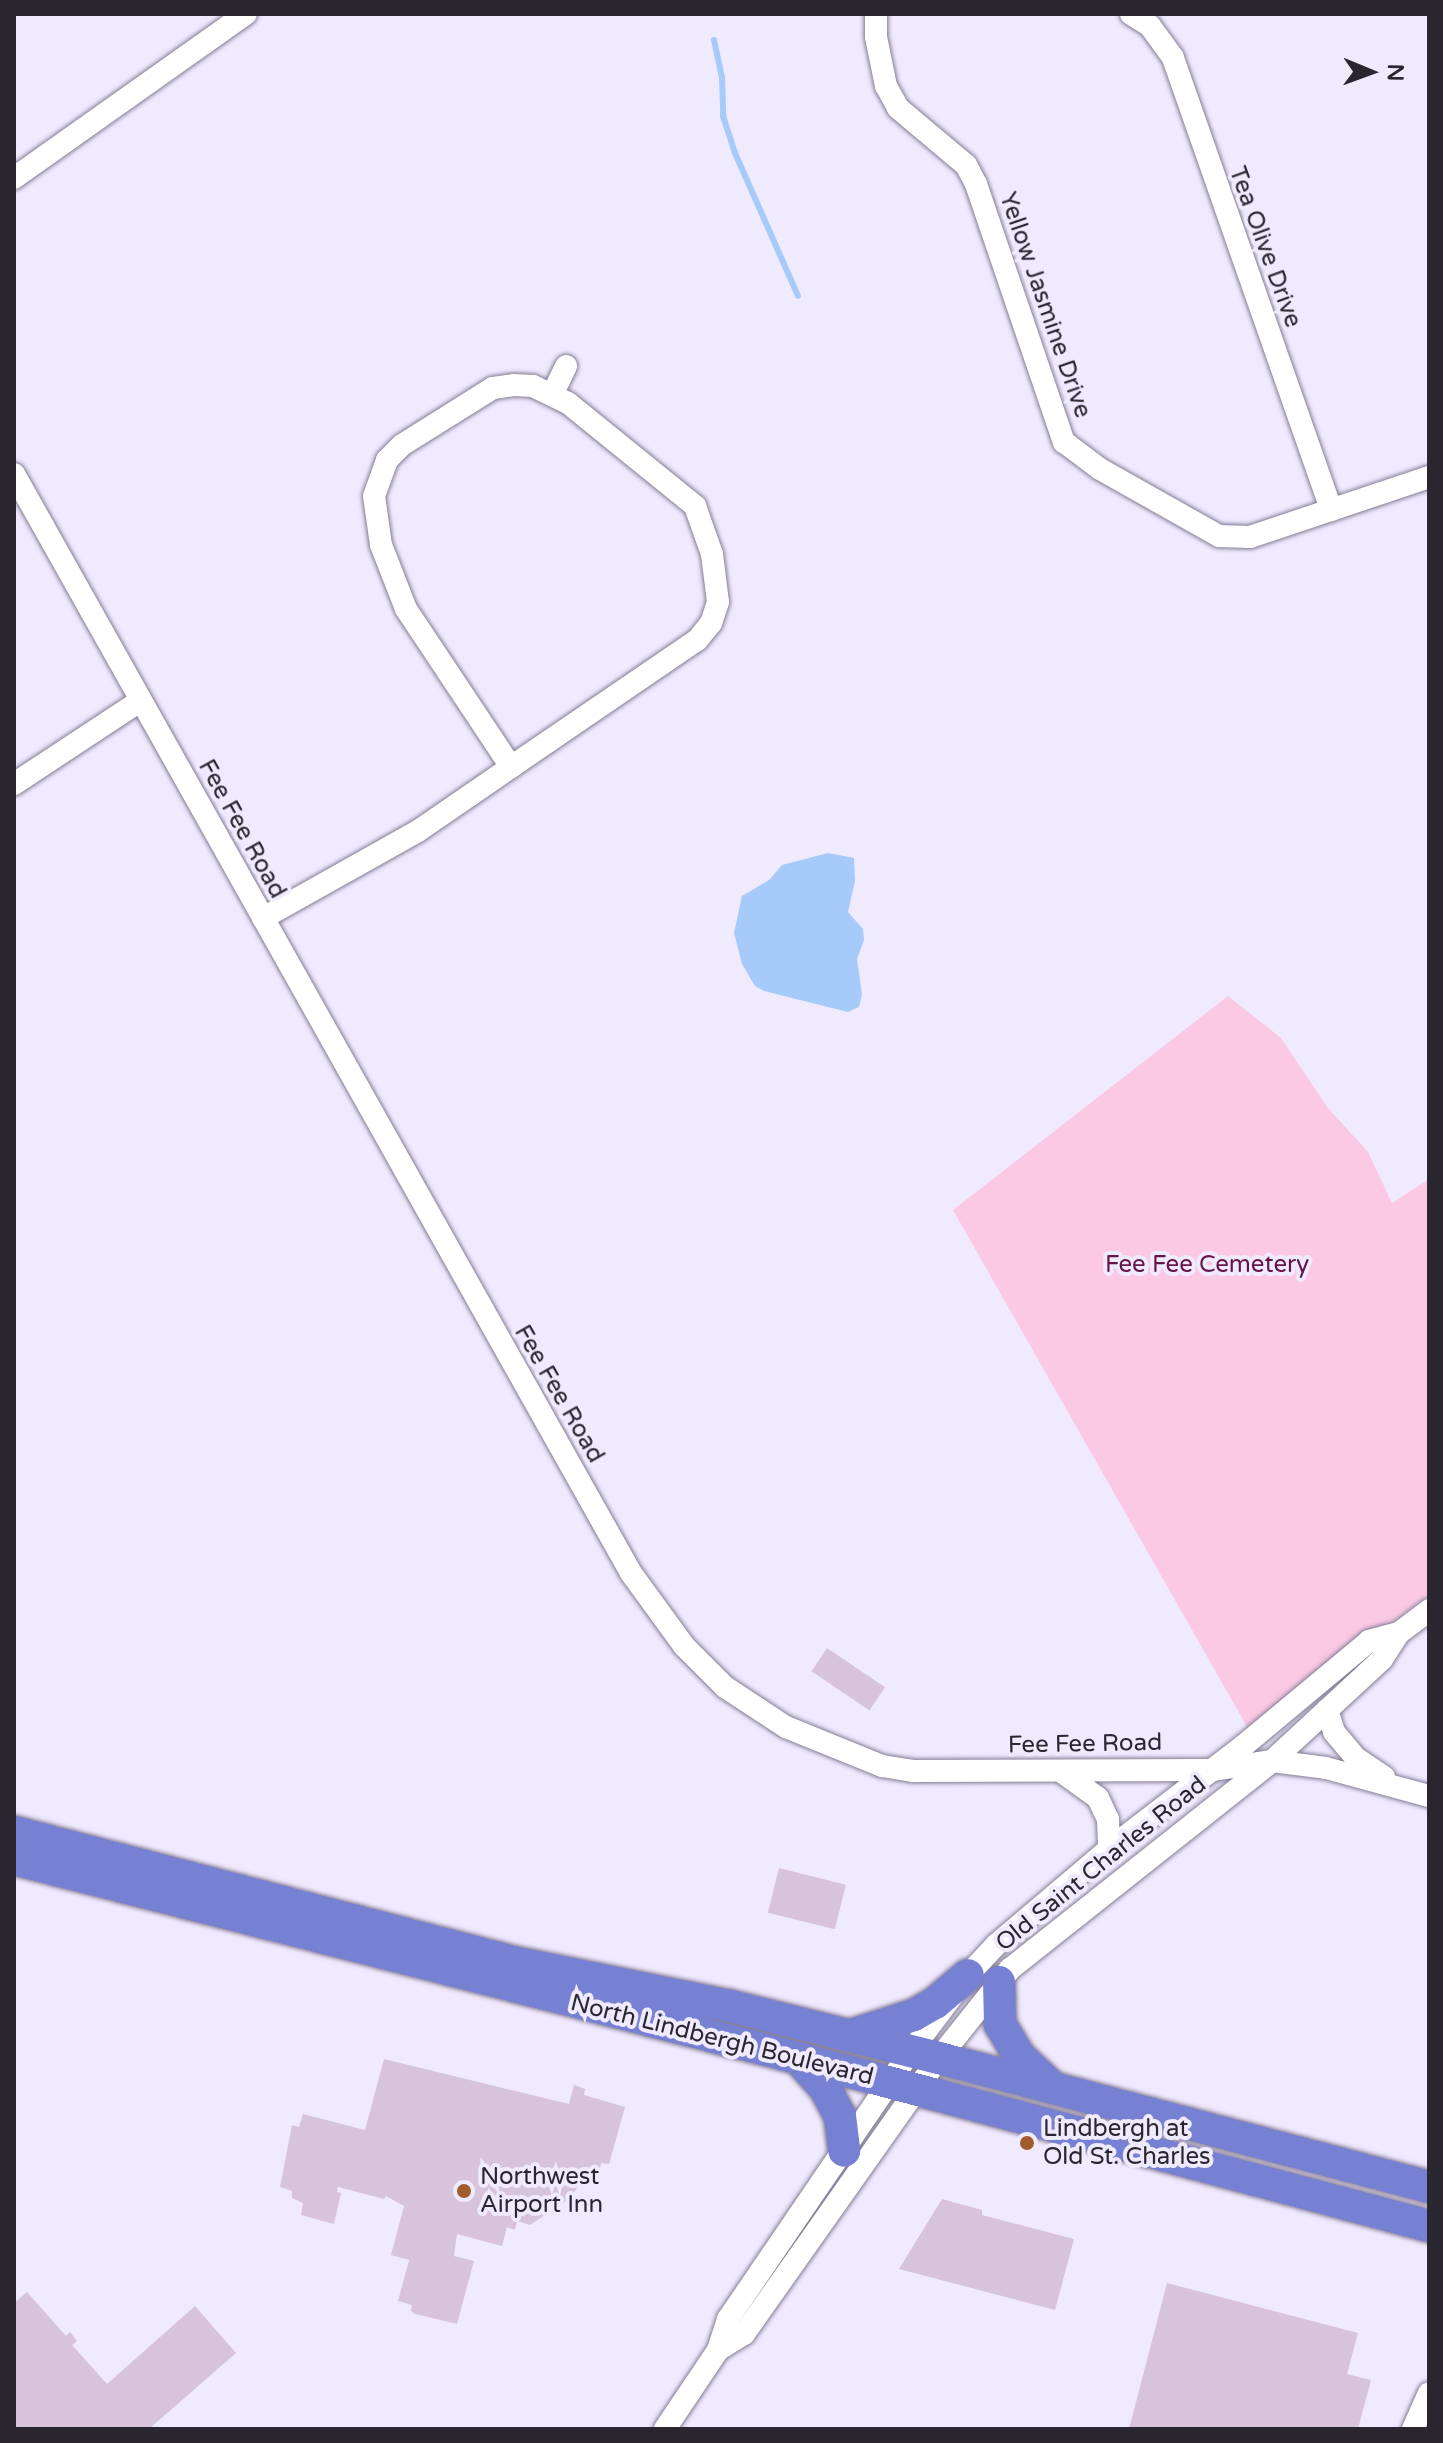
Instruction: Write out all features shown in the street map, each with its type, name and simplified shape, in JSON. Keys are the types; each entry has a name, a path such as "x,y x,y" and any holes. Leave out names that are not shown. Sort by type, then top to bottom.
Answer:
{"highway":[{"name":"North Lindbergh Boulevard","path":"14,1832 513,1962 717,2003 925,2054 1429,2187"},
{"name":"North Lindbergh Boulevard","path":"14,1859 798,2058 1426,2229"},
{"path":"849,2035 914,2015 935,2003 968,1975"},
{"path":"999,1982 1000,2024 1019,2056 1054,2088"},
{"path":"798,2058 825,2088 840,2116 844,2151"}],"street":[{"path":"14,178 246,14"},
{"name":"Yellow Jasmine Drive","path":"876,14 876,37 886,86 898,108 966,165 976,184 1064,442 1100,469 1219,536 1250,537 1429,477"},
{"name":"Tea Olive Drive","path":"1131,14 1150,26 1173,58 1331,510"},
{"path":"553,393 566,366"},
{"path":"263,918 418,831 697,640 711,623 718,602 717,578 695,506 553,393 533,386 493,388 402,445 387,460 374,496 381,545 406,609 511,767"},
{"name":"Fee Fee Road","path":"14,474 631,1573 684,1646 725,1687 786,1727 882,1766 913,1771 1212,1770 1272,1761 1394,1784 1429,1796"},
{"path":"14,784 140,701"},
{"name":"Old Saint Charles Road","path":"925,2054 1010,1969 1097,1896 1272,1761 1382,1659 1399,1633 1429,1610"},
{"name":"Old Saint Charles Road","path":"718,2350 744,2334 925,2054 968,1975 997,1944 1109,1849 1212,1770 1369,1641 1399,1633"},
{"path":"1327,1710 1334,1732 1356,1758 1394,1784"},
{"path":"1061,1772 1098,1798 1108,1819 1109,1849"},
{"path":"1081,1874 1097,1896"},
{"name":"Old Saint Charles Road","path":"665,2429 718,2350 728,2319 844,2151 903,2086"},
{"path":"1413,2429 1429,2393"}],"green space":[{"name":"Fee Fee Cemetery","path":"1228,996 1281,1038 1328,1108 1368,1152 1392,1203 1429,1179 1429,1595 1250,1732 953,1210"}],"water":[{"path":"828,853 854,858 855,881 848,912 863,929 864,940 857,959 862,994 859,1007 848,1012 755,986 742,964 734,933 742,896 769,880 782,865"}],"building":[{"path":"827,1648 885,1687 869,1710 811,1671"},
{"path":"779,1868 846,1885 835,1929 768,1913"},
{"name":"Northwest Airport Inn","path":"384,2059 569,2104 574,2085 585,2089 584,2095 625,2107 609,2164 601,2163 597,2185 590,2183 588,2188 578,2186 571,2198 530,2225 517,2221 515,2230 507,2227 502,2246 457,2234 454,2256 474,2261 457,2324 415,2314 411,2311 412,2305 398,2301 409,2260 391,2255 404,2206 386,2196 384,2199 338,2187 337,2192 341,2193 334,2224 301,2215 303,2203 292,2198 292,2191 280,2187 292,2125 299,2127 303,2114 365,2130"},
{"path":"942,2199 982,2210 982,2215 1074,2239 1055,2310 899,2269"},
{"path":"1167,2283 1358,2333 1347,2374 1371,2380 1358,2429 1129,2429"},
{"path":"27,2292 66,2336 70,2332 77,2341 72,2345 107,2384 195,2306 236,2353 149,2429 14,2429 14,2303"}],"waterway":[{"path":"714,40 722,78 723,116 735,153 798,296"}],"place":[{"name":"Lindbergh at Old St. Charles","path":"1027,2143"},
{"name":"Northwest Airport Inn","path":"464,2191"}]}
